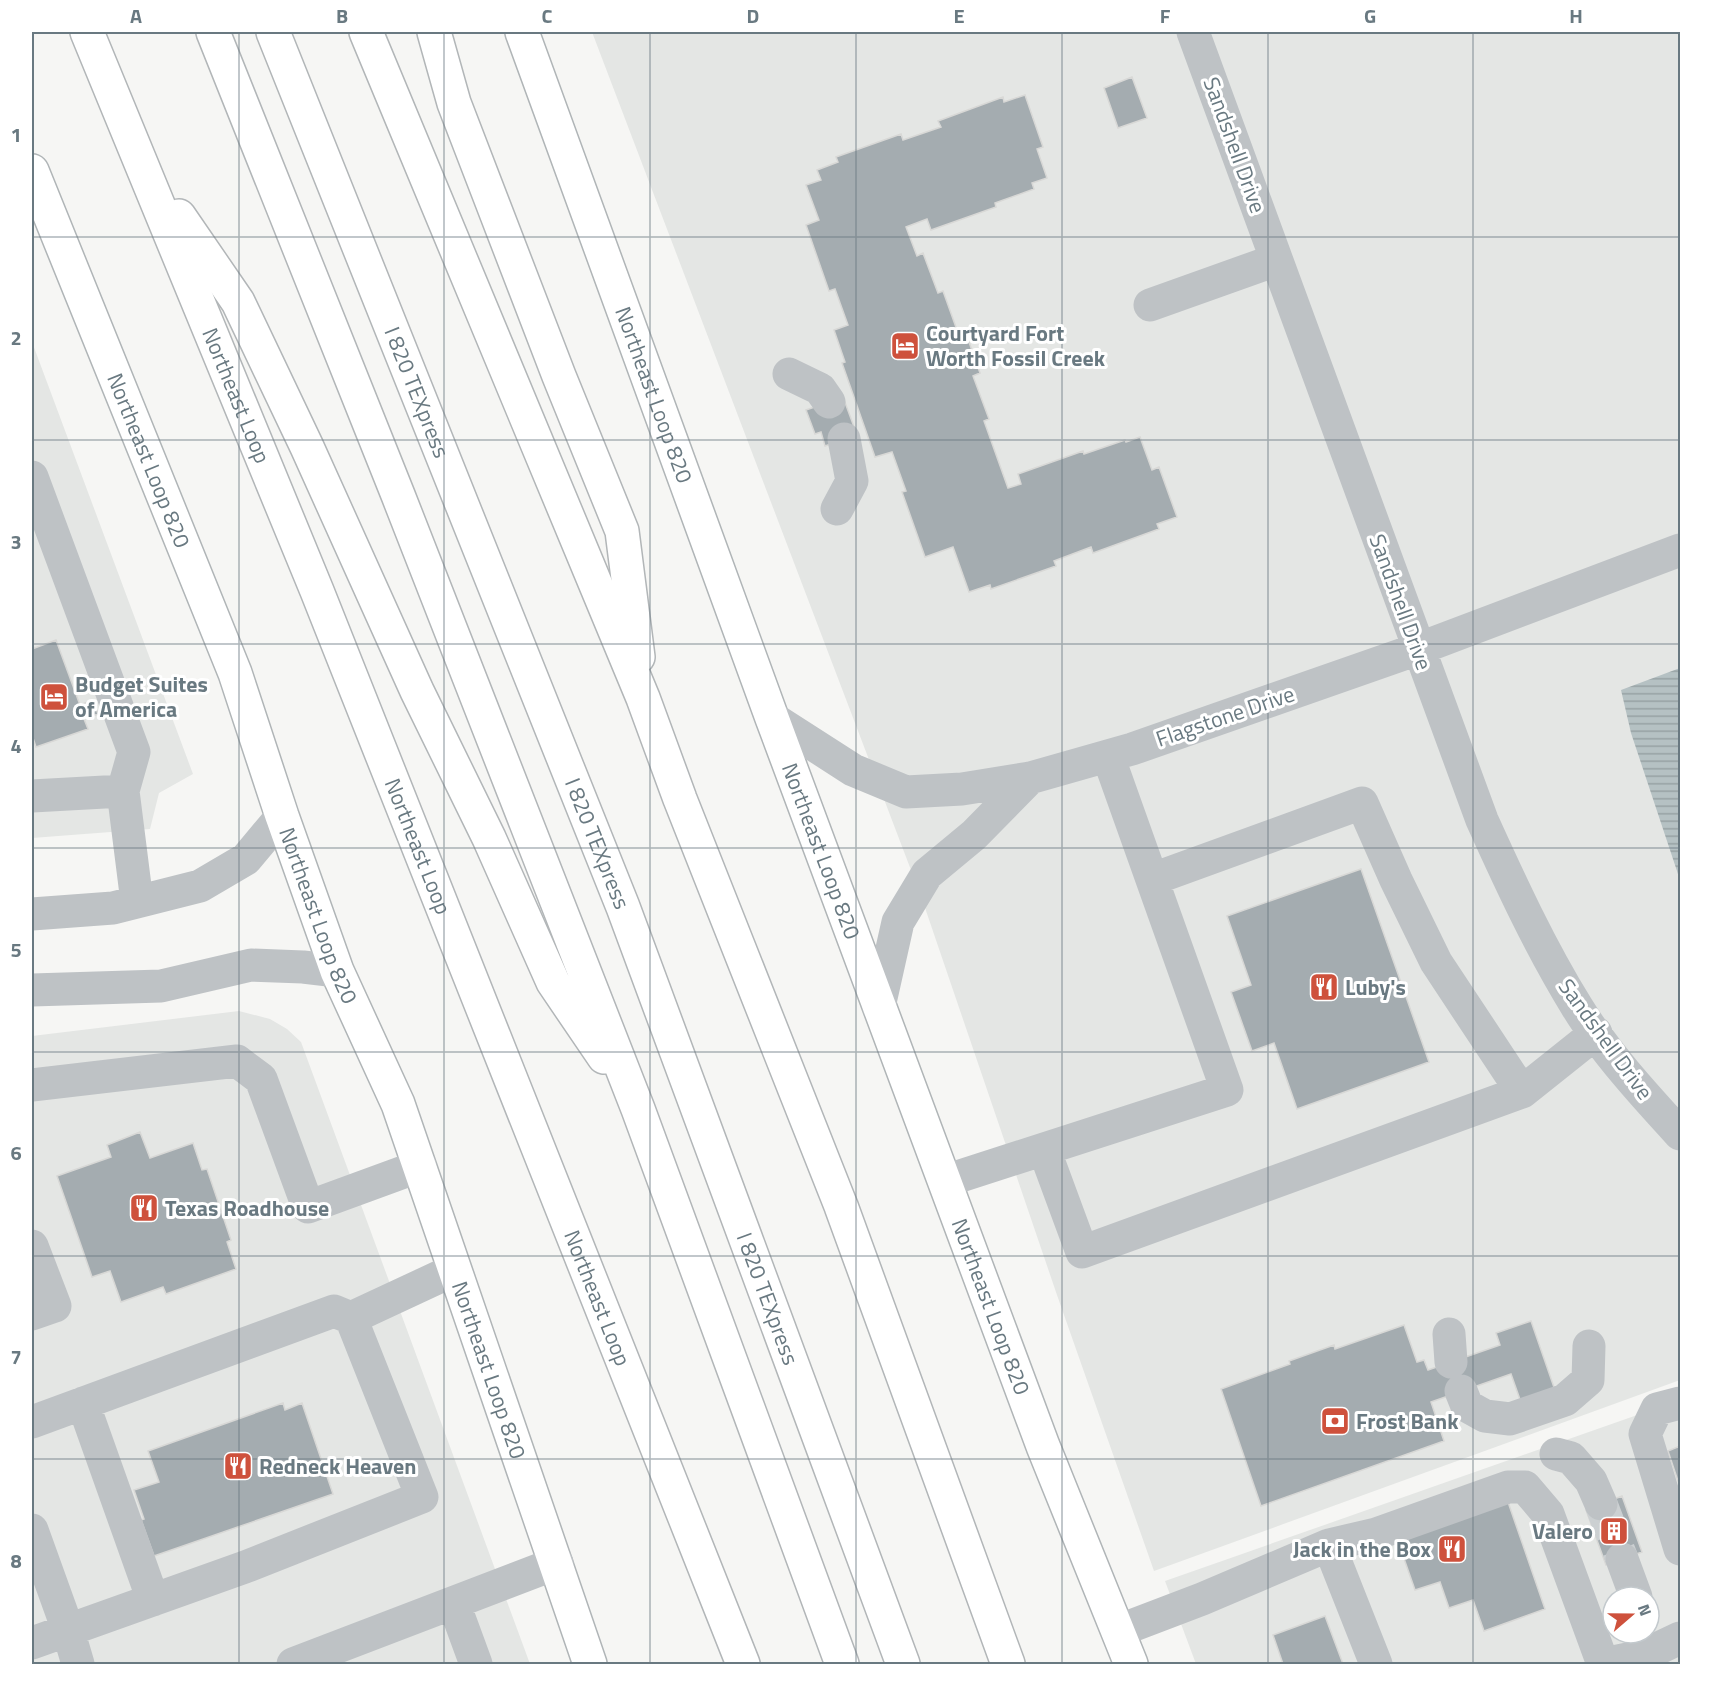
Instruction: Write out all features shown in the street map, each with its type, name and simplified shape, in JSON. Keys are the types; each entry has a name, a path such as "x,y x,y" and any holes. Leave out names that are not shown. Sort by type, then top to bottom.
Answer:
{"main road":[{"name":"Northeast Loop","path":"87,32 317,591 743,1665"},
{"path":"213,32 639,1109 842,1665"},
{"name":"I 820 TEXpress","path":"273,32 623,907 903,1665"},
{"path":"366,32 643,698 680,799 841,1206 1008,1665"},
{"path":"434,32 454,103 559,376 622,531 643,698"},
{"name":"Northeast Loop 820","path":"522,32 879,1007 1043,1446 1131,1665"},
{"path":"141,160 238,302 307,447 417,692 489,838 553,982 639,1109"},
{"name":"Northeast Loop 820","path":"32,171 235,673 282,816 337,971 398,1104 557,1563 590,1665"}],"street":[{"name":"Sandshell Drive","path":"1193,32 1482,820 1528,922 1578,1009 1630,1076 1680,1134"},
{"path":"1150,305 1276,260"},
{"path":"789,374 820,389 829,402"},
{"path":"837,508 852,481 844,439"},
{"path":"32,477 135,752 123,790 136,902"},
{"name":"Flagstone Drive","path":"772,718 853,770 906,792 962,789 1030,778 1108,756 1418,649 1680,550"},
{"path":"945,1181 1227,1090 1108,756"},
{"name":"Flagstone Drive","path":"879,1007 898,922 927,874 974,835 1030,778"},
{"path":"32,796 123,790"},
{"path":"1153,879 1362,803 1436,962 1522,1092"},
{"path":"32,914 113,908 200,886 246,860 282,816"},
{"path":"32,990 161,986 251,965 303,966 337,971"},
{"path":"1044,1149 1082,1252 1522,1092 1596,1034"},
{"path":"32,1085 237,1061 261,1078 308,1207 420,1166"},
{"path":"32,1246 55,1306 32,1314"},
{"path":"351,1318 454,1270"},
{"path":"32,1422 334,1311 351,1318 422,1497 245,1567 32,1643"},
{"path":"1454,1362 1467,1406 1485,1416 1510,1419 1565,1400 1588,1380 1589,1346"},
{"path":"83,1403 153,1600"},
{"path":"1680,1403 1657,1409 1645,1434 1680,1549"},
{"path":"1556,1454 1571,1458 1591,1481 1601,1504"},
{"path":"1118,1631 1202,1599 1329,1545 1376,1534 1508,1487 1525,1487 1548,1514 1603,1665 1680,1638"},
{"path":"32,1530 68,1630 78,1665"},
{"path":"1329,1545 1376,1665"},
{"path":"1622,1559 1632,1585"},
{"path":"293,1665 557,1563"},
{"path":"454,1604 476,1665"}],"shaded area":[{"path":"592,32 1680,32 1680,1380 1154,1571 922,899"},
{"path":"32,342 193,774 159,793 150,829 32,838"},
{"path":"1680,668 1680,880 1631,733 1621,690"},
{"path":"239,1011 270,1019 287,1029 301,1042 530,1664 32,1664 32,1036"},
{"path":"1680,1400 1680,1664 1196,1664 1165,1581"}],"building":[{"path":"1132,77 1147,118 1118,128 1104,88"},
{"name":"Courtyard Fort Worth Fossil Creek","path":"1025,95 1043,147 1037,149 1047,178 1032,183 1034,189 995,203 996,207 931,230 927,219 906,227 917,256 923,253 938,293 943,291 957,330 964,328 980,373 973,376 989,419 984,421 1008,488 1021,484 1018,474 1083,451 1084,454 1140,437 1152,470 1159,467 1177,517 1157,524 1159,529 1093,553 1091,547 1054,561 1056,566 991,589 990,585 969,592 953,547 925,557 902,492 906,491 892,452 875,457 842,363 845,362 834,330 848,325 835,289 829,291 806,225 819,220 806,185 821,180 817,170 838,162 836,157 901,134 903,140 941,127 938,121 1003,97 1004,102"},
{"path":"843,397 857,435 825,446 821,432 815,434 806,410"},
{"name":"Budget Suites of America","path":"56,640 80,705 93,700 98,714 84,719 88,729 36,747 32,735 32,649"},
{"name":"Luby's","path":"1361,869 1429,1062 1297,1109 1274,1043 1252,1051 1231,992 1251,985 1227,916"},
{"name":"Texas Roadhouse","path":"140,1132 150,1158 193,1143 202,1170 207,1169 231,1240 227,1242 236,1269 166,1294 163,1287 121,1302 110,1271 92,1277 57,1176 111,1157 107,1145"},
{"name":"Frost Bank","path":"1531,1321 1557,1396 1523,1408 1511,1374 1431,1402 1444,1441 1261,1506 1221,1389 1334,1345 1335,1349 1404,1325 1417,1362 1424,1360 1428,1370 1500,1345 1496,1333"},
{"name":"Redneck Heaven","path":"283,1403 285,1410 302,1403 333,1494 154,1556 141,1520 144,1519 134,1490 159,1482 148,1451"},
{"path":"1680,1446 1680,1487 1668,1451"},
{"name":"Valero","path":"1622,1496 1642,1552 1606,1565 1586,1510"},
{"path":"1508,1502 1545,1609 1484,1631 1473,1600 1449,1608 1440,1582 1415,1590 1401,1550 1410,1547 1405,1533"},
{"path":"1325,1616 1343,1664 1283,1664 1273,1635"}],"tunnel":[{"path":"1601,1504 1622,1559"}],"place":[{"name":"Courtyard Fort Worth Fossil Creek","path":"905,346"},
{"name":"Budget Suites of America","path":"54,697"},
{"name":"Luby's","path":"1324,987"},
{"name":"Texas Roadhouse","path":"144,1208"},
{"name":"Frost Bank","path":"1335,1421"},
{"name":"Redneck Heaven","path":"238,1466"},
{"name":"Valero","path":"1614,1531"},
{"name":"Jack in the Box","path":"1452,1549"}]}
